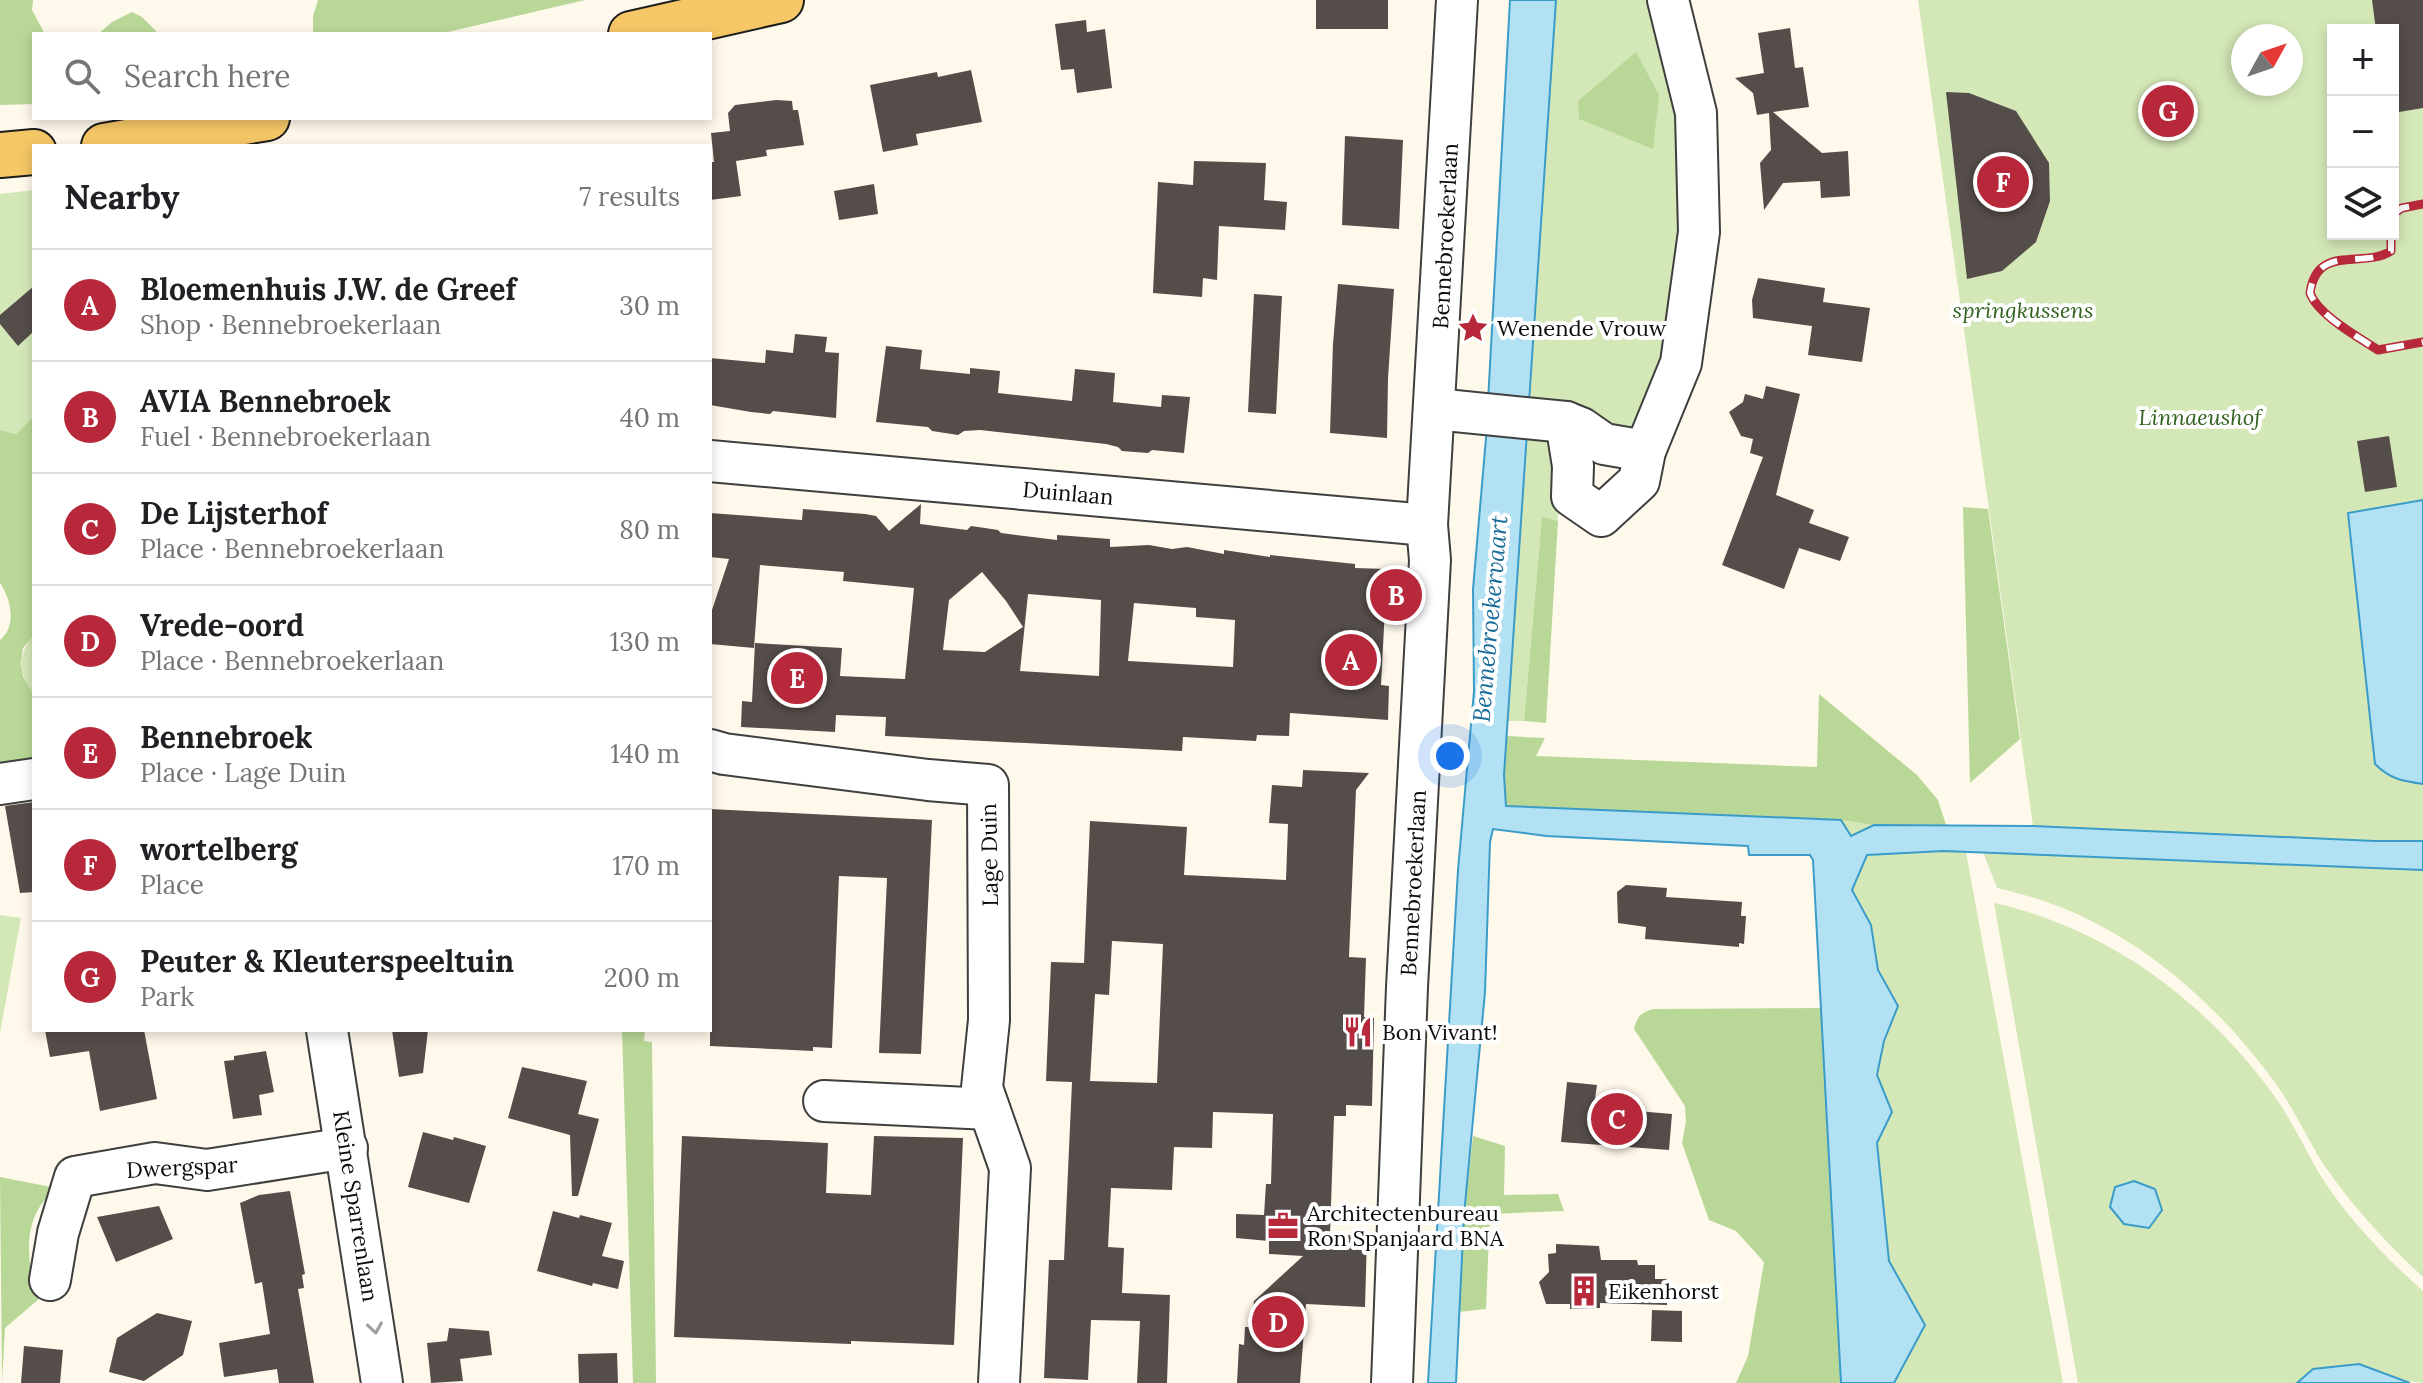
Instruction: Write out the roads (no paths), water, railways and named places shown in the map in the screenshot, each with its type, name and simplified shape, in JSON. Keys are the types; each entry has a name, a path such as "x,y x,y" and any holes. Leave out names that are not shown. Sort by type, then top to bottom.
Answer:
{"main road":[{"path":"640,32 781,0"},
{"path":"121,144 258,128"},
{"path":"0,155 32,152"}],"street":[{"name":"Bennebroekerlaan","path":"1392,1383 1407,987 1430,560 1427,525 1457,0"},
{"path":"1553,421 1573,466 1572,496 1601,516 1639,481 1645,451 1681,363 1699,232 1696,113 1668,0"},
{"path":"1435,409 1553,421 1604,444 1645,451"},
{"name":"Duinlaan","path":"712,461 1427,525"},
{"name":"Lage Duin","path":"712,751 928,780 988,785 989,1020 982,1088 1010,1168 999,1383"},
{"path":"0,784 32,779"},
{"name":"Kleine Sparrenlaan","path":"327,1032 382,1383"},
{"path":"824,1101 989,1109"},
{"name":"Dwergspar","path":"50,1280 58,1233 75,1177 155,1163 207,1170 347,1148"}],"water":[{"name":"Bennebroekervaart","path":"1510,0 1556,0 1504,775 1506,806 1841,820 1851,836 1874,825 2033,826 2423,841 2423,870 1943,851 1867,855 1852,890 1871,925 1878,970 1898,1006 1884,1041 1877,1075 1892,1112 1877,1143 1889,1261 1925,1325 1894,1383 1841,1383 1813,860 1810,855 1749,855 1748,846 1546,836 1493,829 1485,992 1464,1215 1456,1383 1428,1383 1458,870 1474,691 1473,589 1486,438"},
{"path":"2423,500 2423,784 2397,778 2375,764 2348,513"},
{"path":"2134,1181 2155,1189 2162,1210 2149,1228 2124,1224 2110,1207 2115,1187"},
{"path":"2359,1364 2410,1383 2297,1383 2313,1369"}],"railway":[{"path":"2399,210 2423,204"},
{"path":"2391,240 2391,251 2380,256 2331,262 2314,278 2310,293 2330,317 2378,350 2423,342"}],"place":[{"name":"Peuter & Kleuterspeeltuin","path":"2168,111"},
{"name":"wortelberg","path":"2003,182"},
{"name":"Wenende Vrouw","path":"1473,328"},
{"name":"AVIA Bennebroek","path":"1396,595"},
{"name":"Bloemenhuis J.W. de Greef","path":"1351,660"},
{"name":"Bennebroek","path":"797,678"},
{"name":"Bon Vivant!","path":"1358,1032"},
{"name":"De Lijsterhof","path":"1617,1119"},
{"name":"Architectenbureau Ron Spanjaard BNA","path":"1283,1226"},
{"name":"Eikenhorst","path":"1584,1291"},
{"name":"Vrede-oord","path":"1278,1322"}],"park label":[{"name":"springkussens","path":"2023,310"},
{"name":"Linnaeushof","path":"2200,417"}]}
